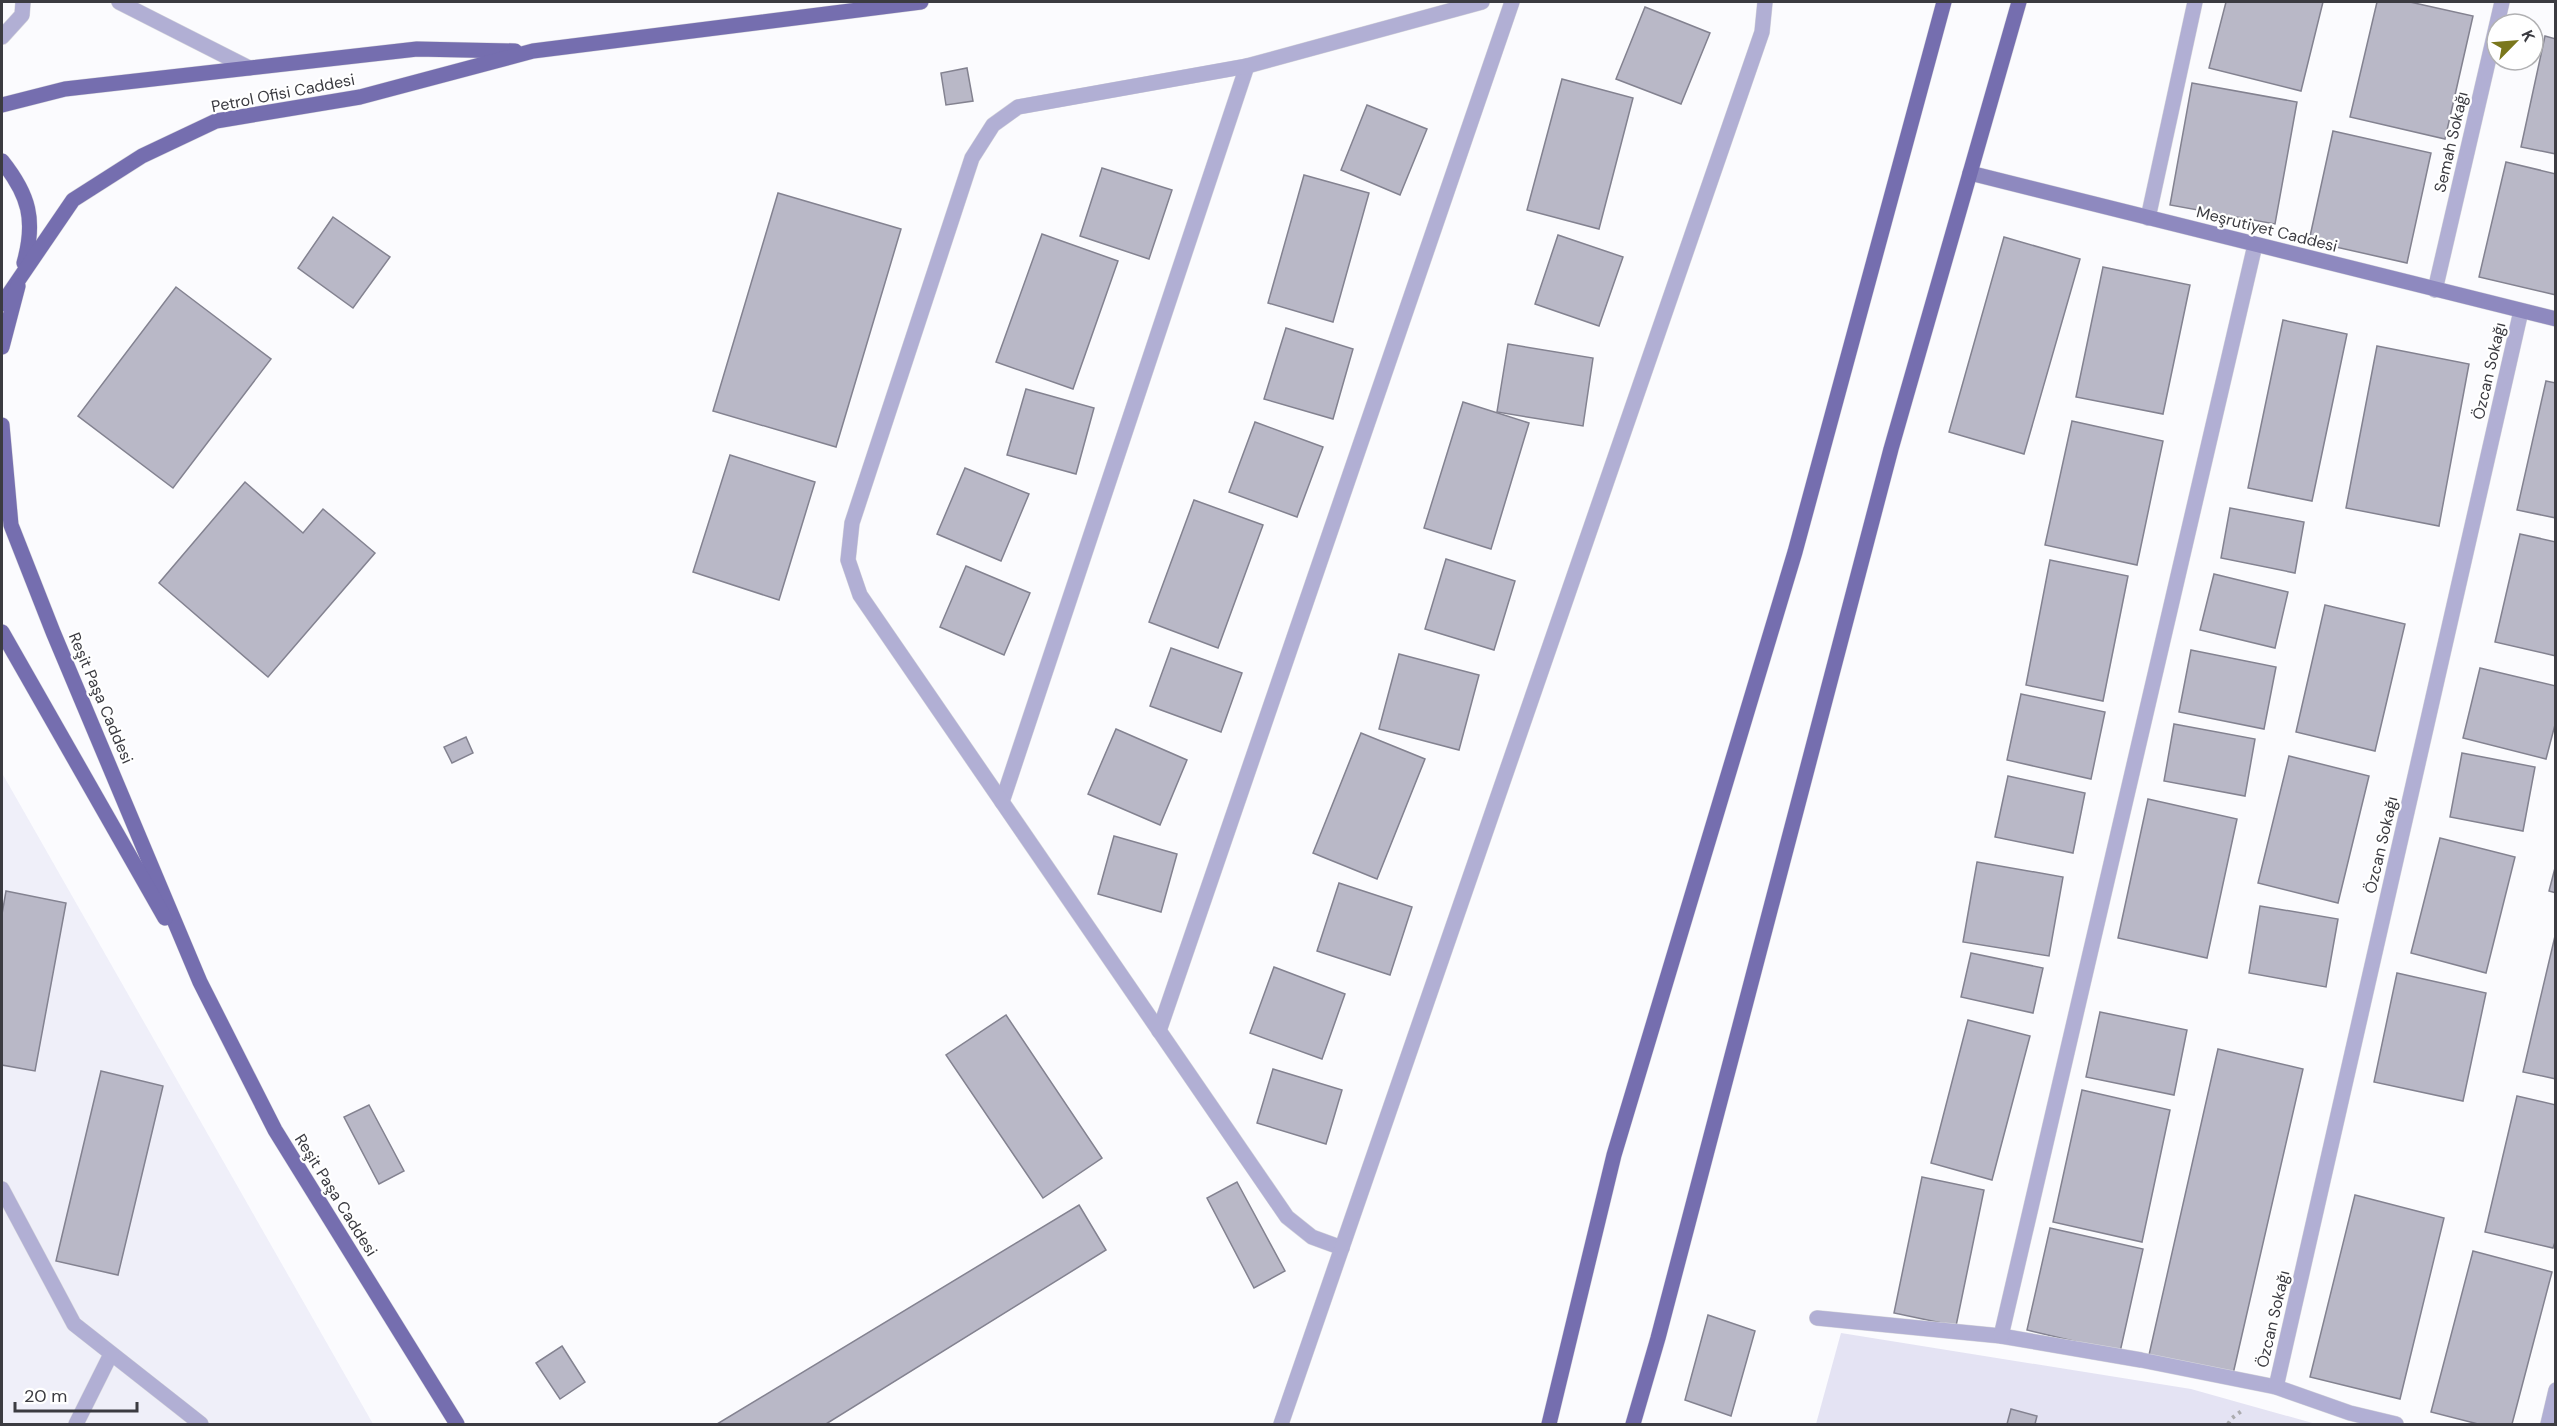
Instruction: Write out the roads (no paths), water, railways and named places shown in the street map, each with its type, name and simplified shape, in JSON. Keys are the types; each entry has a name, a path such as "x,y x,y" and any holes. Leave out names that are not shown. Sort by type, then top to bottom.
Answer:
{"main road":[{"name":"Petrol Ofisi Caddesi","path":"2,304 72,200 142,156 216,121 360,97 533,51 921,2"},
{"path":"1549,1425 1614,1155 1795,552 1944,2"},
{"path":"1633,1425 1891,448 2019,2"},
{"name":"Petrol Ofisi Caddesi","path":"2,105 65,89 417,49 533,51"},
{"name":"Petrol Ofisi Caddesi","path":"2,161 17,180 27,203 31,240 21,275"},
{"name":"Meşrutiyet Caddesi","path":"1970,173 2556,319"},
{"path":"2,347 21,275"},
{"name":"Reşit Paşa Caddesi","path":"2,425 11,525 57,642 199,978"},
{"name":"Reşit Paşa Caddesi","path":"2,632 199,978 275,1130 457,1425"}],"street":[{"path":"2,37 22,15 23,2"},
{"path":"118,2 249,68"},
{"path":"1342,1248 1312,1237 1287,1217 860,595 848,561 852,523 972,158 993,125 1018,106 1247,66 1482,2"},
{"path":"1159,1030 1512,2"},
{"path":"1281,1425 1762,32 1765,2"},
{"path":"2148,218 2195,2"},
{"name":"Semah Sokağı","path":"2436,290 2502,2"},
{"path":"1002,802 1247,66"},
{"path":"2001,1336 2255,245"},
{"name":"Özcan Sokağı","path":"2276,1387 2521,311"},
{"path":"2,1189 74,1324 201,1425"},
{"path":"1817,1318 2001,1336 2141,1360 2276,1387 2350,1413 2396,1425"},
{"path":"76,1425 111,1354"},
{"path":"2548,1425 2556,1390"}]}
